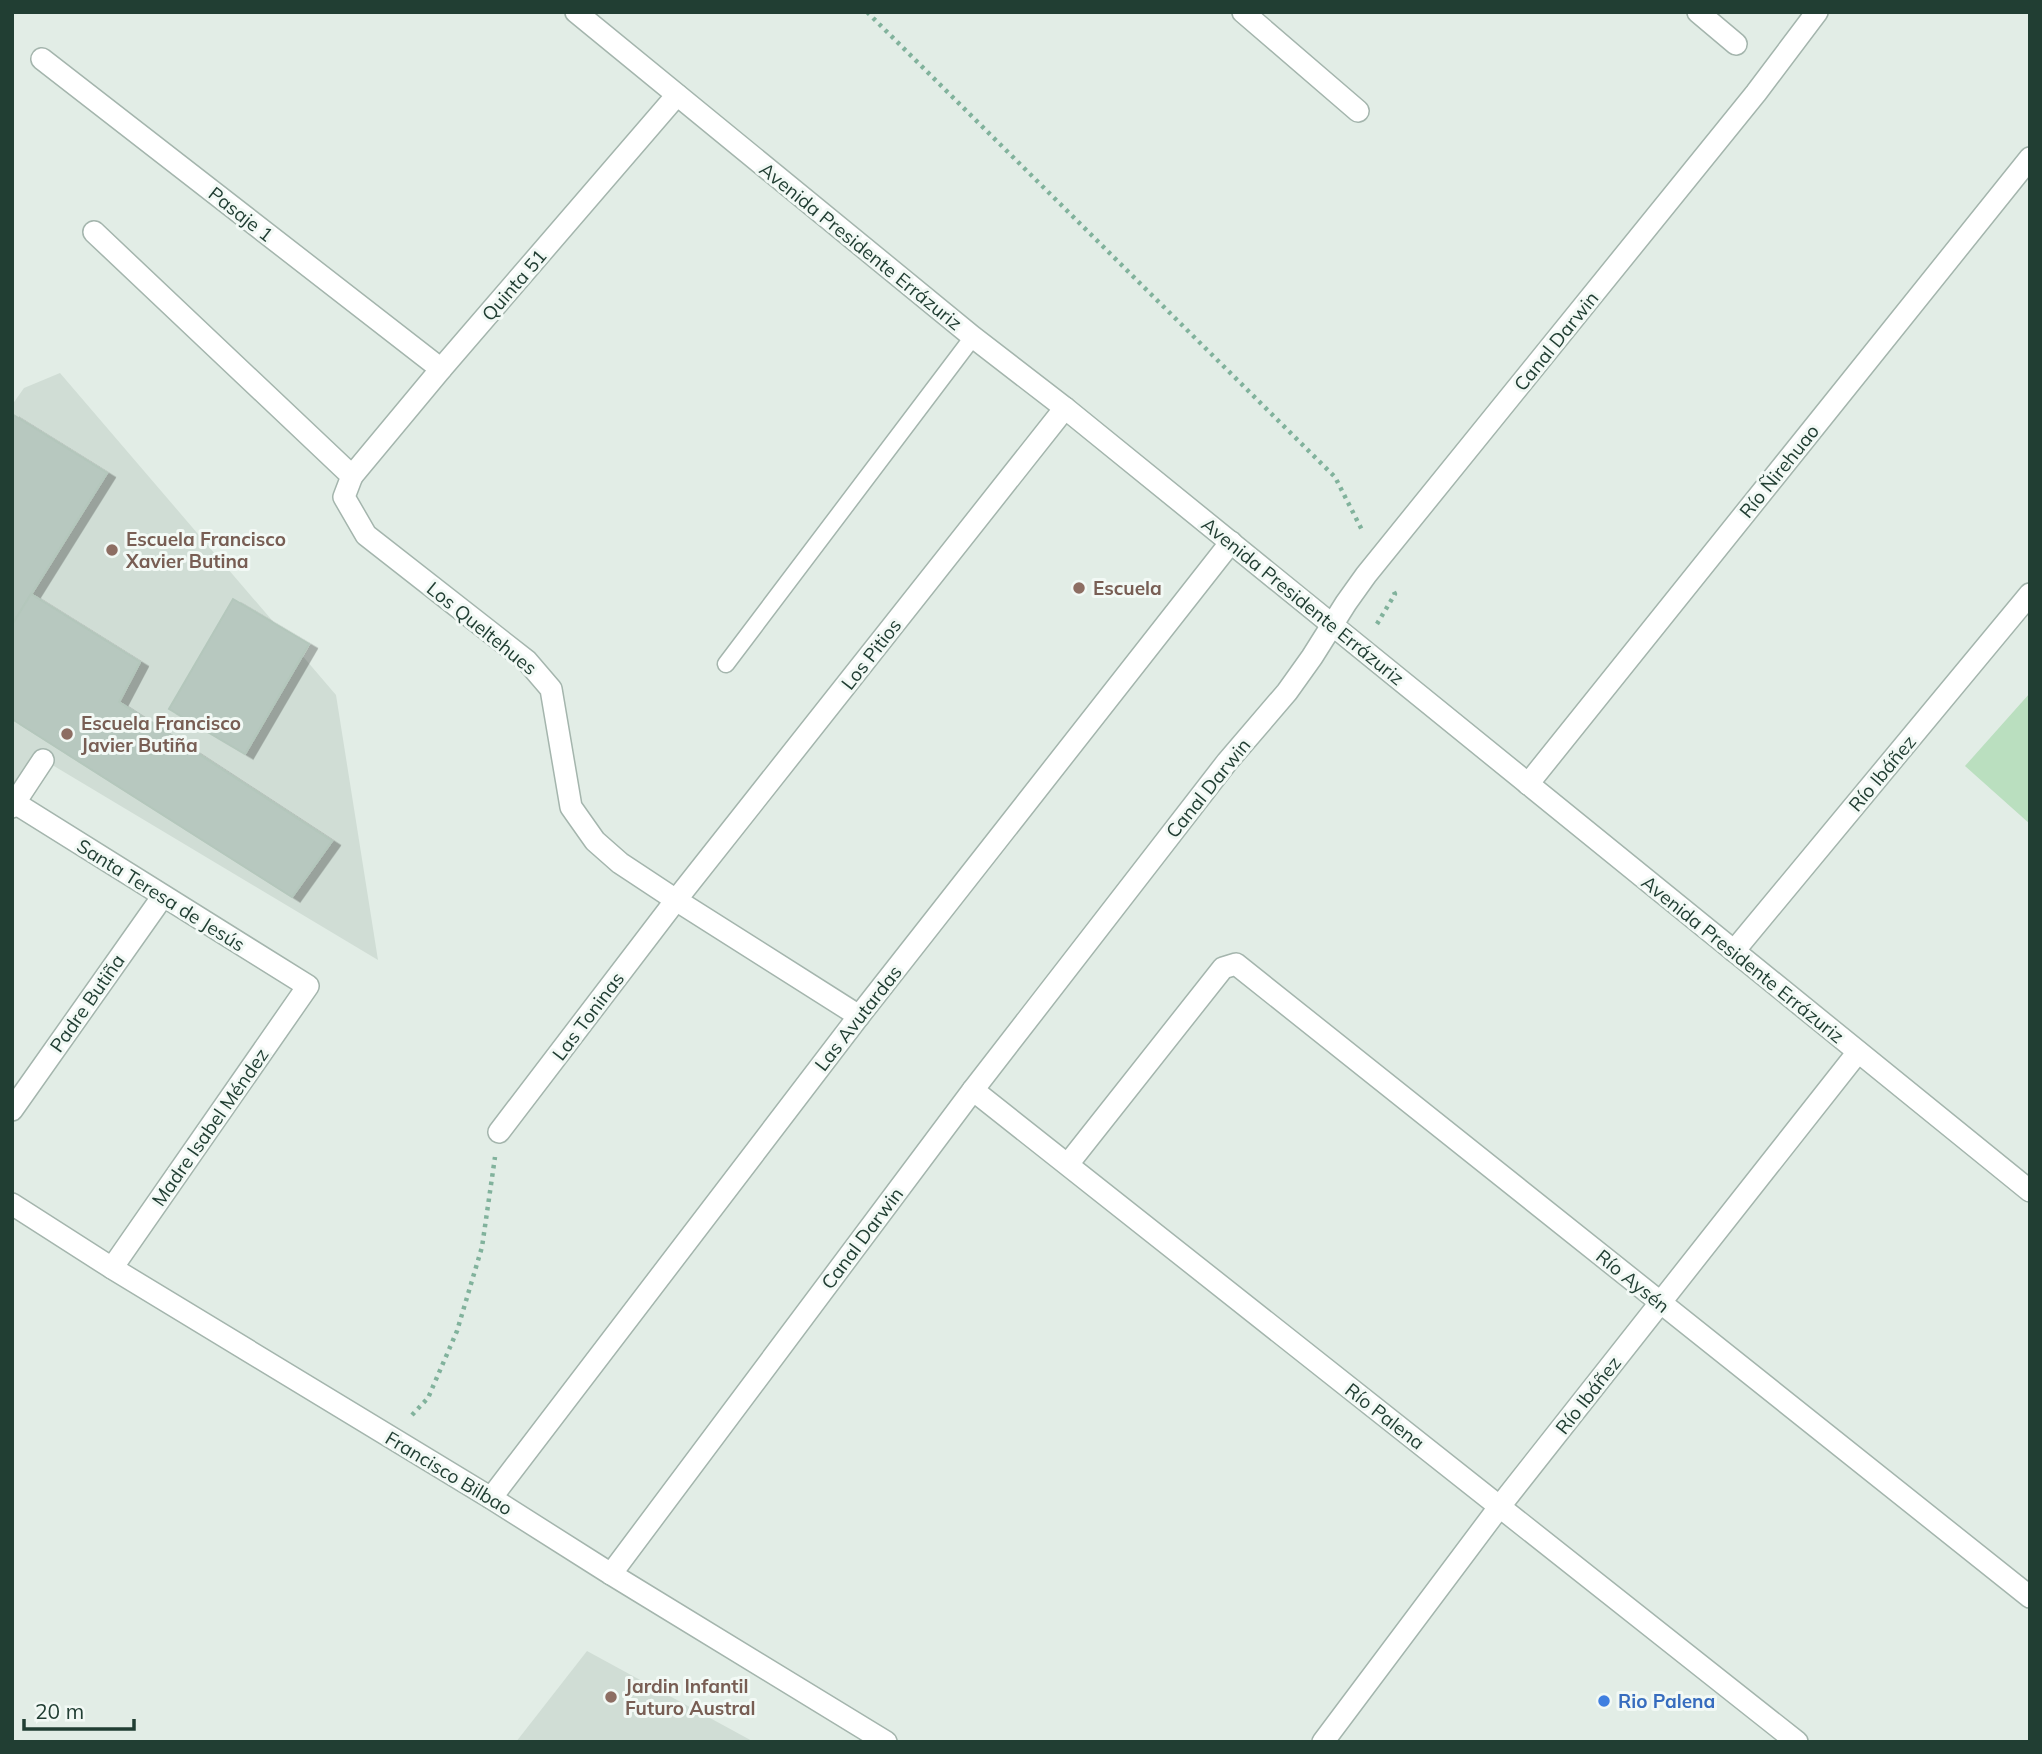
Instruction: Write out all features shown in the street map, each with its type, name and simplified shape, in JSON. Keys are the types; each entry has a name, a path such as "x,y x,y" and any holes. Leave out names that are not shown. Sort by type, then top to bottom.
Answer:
{"street":[{"name":"Avenida Presidente Errázuriz","path":"576,12 973,337 1231,542 2030,1191"},
{"path":"1243,12 1358,111"},
{"path":"1698,12 1735,44"},
{"name":"Canal Darwin","path":"611,1574 973,1090 1219,772 1287,692 1346,603 1378,561 1756,93 1817,12"},
{"name":"Pasaje 1","path":"42,59 441,369"},
{"name":"Quinta 51","path":"352,476 677,95"},
{"name":"Río Ñirehuao","path":"1528,784 2030,158"},
{"path":"94,232 352,476"},
{"name":"Los Pitios","path":"676,900 1065,408"},
{"name":"Los Queltehues","path":"352,476 344,497 366,535 527,661 551,689 571,807 595,841 620,863 859,1016"},
{"name":"Las Avutardas","path":"491,1498 859,1016 1231,542"},
{"name":"Río Ibáñez","path":"1734,951 2030,594"},
{"path":"13,805 43,760"},
{"name":"Santa Teresa de Jesús","path":"13,805 308,986"},
{"name":"Padre Butiña","path":"12,1110 163,896"},
{"name":"Las Toninas","path":"499,1132 676,900"},
{"name":"Río Aysén","path":"1068,1164 1223,968 1236,964 2030,1597"},
{"name":"Madre Isabel Méndez","path":"112,1268 308,986"},
{"name":"Río Ibáñez","path":"1323,1742 1500,1506 1858,1052"},
{"name":"Río Palena","path":"973,1090 1797,1742"},
{"name":"Francisco Bilbao","path":"12,1204 886,1742"}],"lane":[{"path":"726,664 973,337"}],"path":[{"path":"867,12 1335,477 1395,594 1362,649"},
{"path":"391,1438 428,1398 457,1331 482,1247 499,1132"}],"shaded area":[{"name":"Escuela Francisco Xavier Butina","path":"60,373 336,695 378,960 44,760 12,800 12,405 24,388"},
{"name":"Jardin Infantil Futuro Austral","path":"587,1651 754,1742 516,1742"}],"green space":[{"path":"2030,693 2030,824 1965,766"}],"building":[{"path":"12,414 107,473 12,625"},
{"path":"31,594 140,662 119,702 332,841 292,897 12,719 12,625"},
{"path":"233,599 309,644 245,754 169,709"}],"place":[{"name":"Escuela Francisco Xavier Butina","path":"112,550"},
{"name":"Escuela","path":"1079,588"},
{"name":"Escuela Francisco Javier Butiña","path":"67,734"},
{"name":"Jardin Infantil Futuro Austral","path":"611,1697"},
{"name":"Rio Palena","path":"1604,1701"}]}
